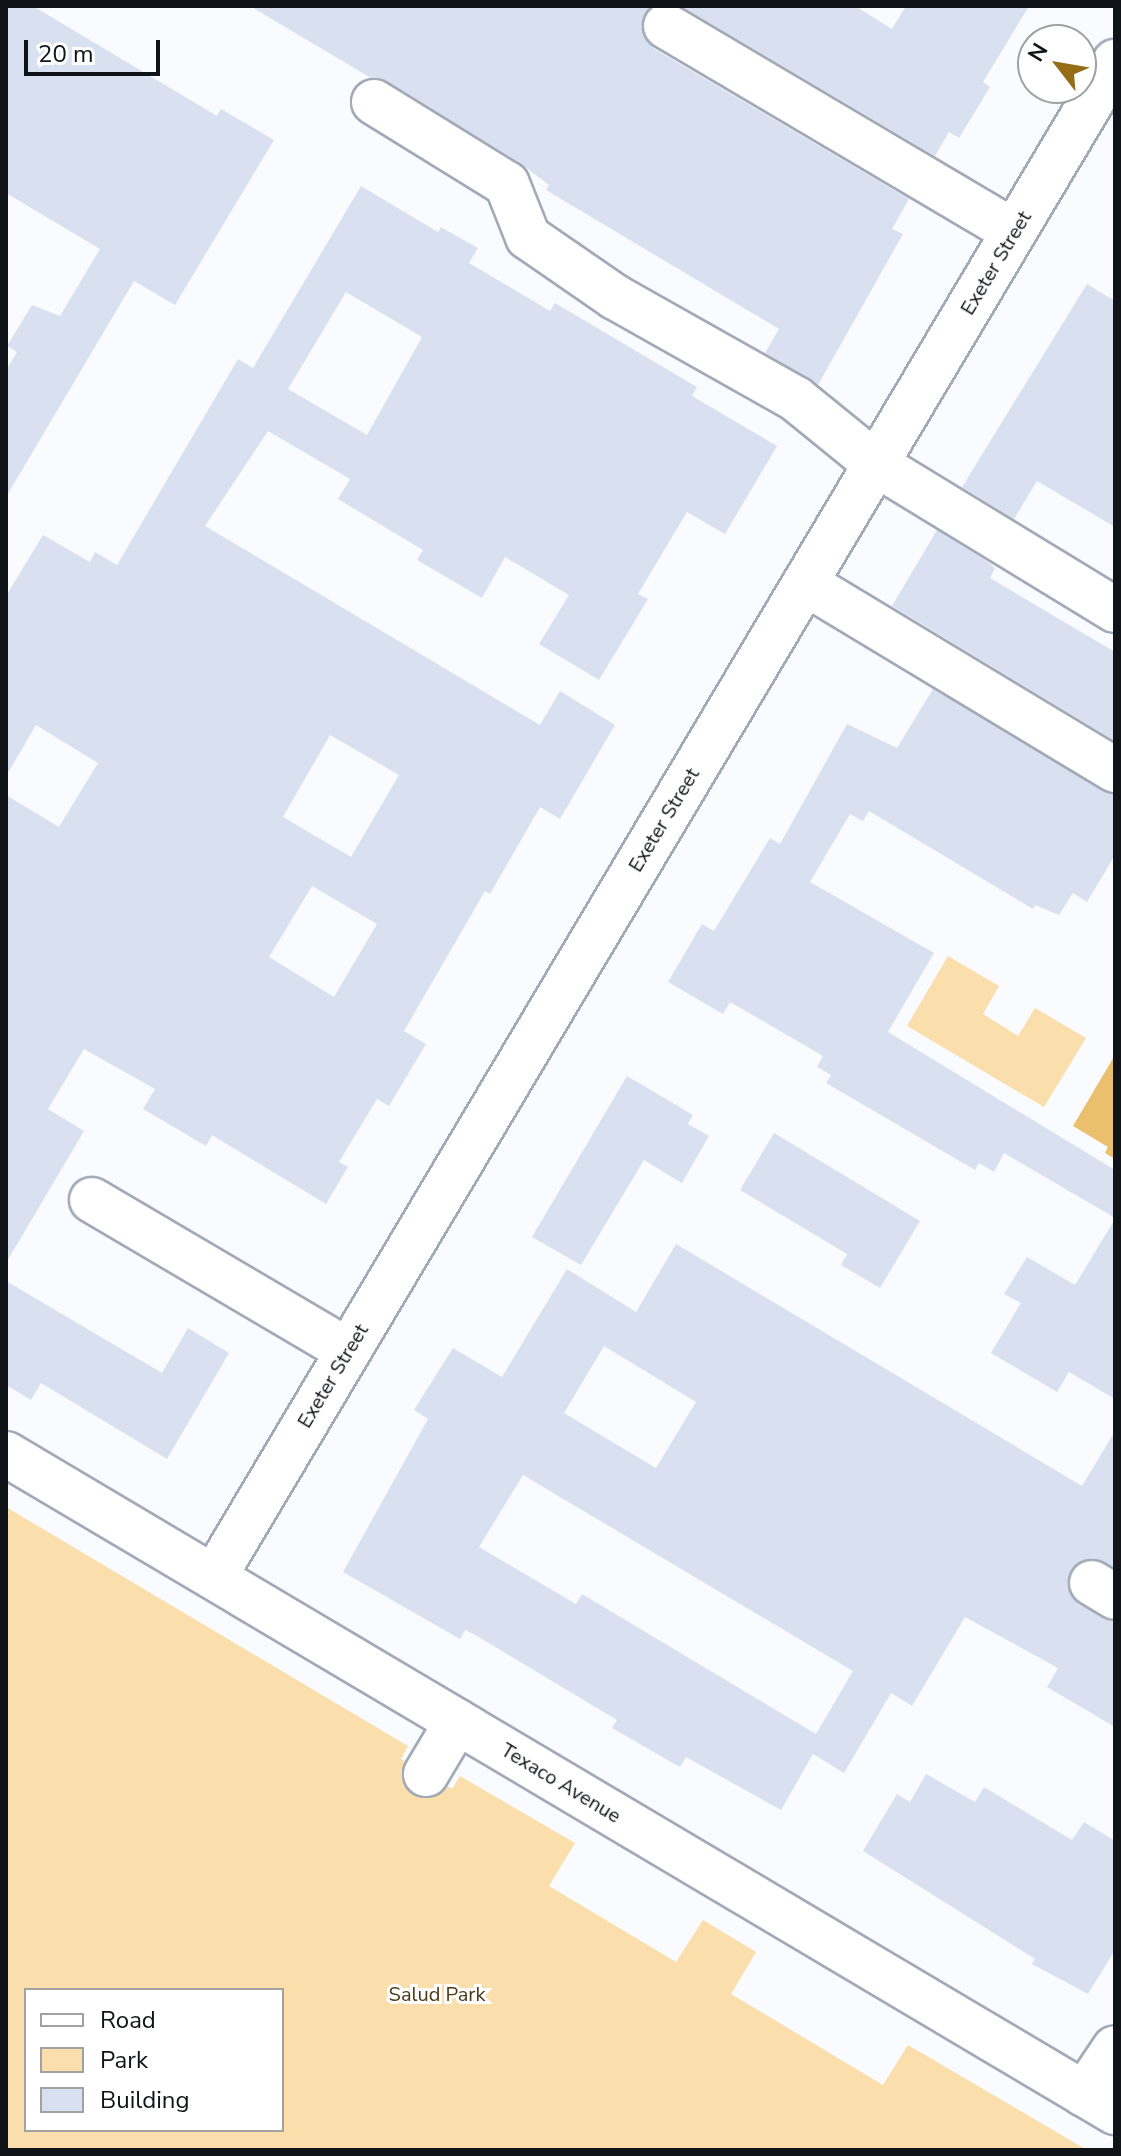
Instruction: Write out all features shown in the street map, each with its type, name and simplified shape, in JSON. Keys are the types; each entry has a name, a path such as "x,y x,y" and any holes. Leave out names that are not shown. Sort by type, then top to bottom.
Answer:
{"street":[{"path":"666,26 1014,232"},
{"name":"Exeter Street","path":"214,1577 1115,62"},
{"path":"374,102 507,184 528,237 615,297 796,399 876,464 1115,610"},
{"path":"805,583 1115,770"},
{"path":"92,1200 348,1351"},
{"name":"Texaco Avenue","path":"6,1454 1100,2103"},
{"path":"426,1774 457,1722"},
{"path":"1100,2103 1115,2048"}],"green space":[{"path":"948,956 999,986 983,1014 1018,1036 1035,1008 1086,1038 1044,1107 907,1026"},
{"name":"Salud Park","path":"6,1507 408,1746 401,1759 452,1789 460,1776 575,1843 549,1886 676,1962 703,1920 756,1952 731,1994 883,2085 908,2045 1087,2150 6,2150"}],"shaded area":[{"path":"1115,1055 1115,1159 1105,1153 1108,1147 1073,1126"}],"building":[{"path":"6,6 33,6 217,116 221,109 274,140 175,305 134,281 6,497 6,370 17,352 7,346 32,305 60,316 100,249 6,193"},
{"path":"250,6 652,6 641,26 653,48 909,199 892,229 903,234 818,385 765,353 779,329 546,190 549,185 520,163 387,81 371,78"},
{"path":"681,6 855,6 892,29 906,6 1029,6 983,82 990,87 959,138 949,132 935,156"},
{"path":"361,186 438,232 441,227 478,248 469,263 550,311 555,303 697,387 692,396 777,446 725,534 687,512 638,594 648,599 599,680 539,644 569,595 505,557 482,598 417,560 423,550 338,499 350,479 268,431 205,526 540,725 560,691 615,725 560,819 540,807 490,894 485,891 404,1031 426,1044 389,1106 377,1099 339,1162 348,1167 326,1204 212,1135 206,1146 143,1109 155,1089 84,1049 48,1109 84,1131 6,1263 6,795 59,827 98,763 36,725 6,776 6,596 43,535 90,562 95,552 117,565 238,359 253,368","holes":["346,292 422,337 367,435 288,389","330,735 399,775 351,857 283,817","312,886 377,924 334,997 269,957"]},
{"path":"1087,284 1115,301 1115,527 1037,481 1014,519 962,487"},
{"path":"937,530 995,568 990,578 1115,652 1115,741 892,606"},
{"path":"933,689 1115,795 1115,855 1087,902 1073,893 1059,915 1035,905 1033,909 869,811 863,821 850,814 810,882 934,953 888,1032 1115,1170 1115,1218 1004,1153 994,1172 979,1163 975,1170 826,1083 831,1075 817,1067 823,1056 730,1002 723,1014 668,982 702,924 714,931 770,838 780,844 847,724 897,748"},
{"path":"627,1076 693,1115 688,1124 709,1136 682,1183 644,1160 581,1265 532,1237"},
{"path":"774,1133 920,1221 880,1288 841,1265 847,1254 740,1190"},
{"path":"1115,1219 1115,1399 1069,1372 1057,1392 991,1353 1021,1303 1004,1294 1027,1257 1075,1285"},
{"path":"676,1244 1082,1486 1115,1431 1115,1568 1093,1558 1081,1561 1067,1583 1078,1604 1115,1623 1115,1727 1047,1687 1058,1668 965,1617 912,1706 891,1693 844,1773 813,1754 781,1810 686,1757 680,1767 612,1728 617,1720 477,1636 465,1630 460,1639 343,1572 428,1419 414,1410 453,1348 502,1377 567,1269 636,1312","holes":["604,1346 696,1402 656,1468 564,1413","523,1475 853,1671 816,1734 582,1594 576,1604 479,1547"]},
{"path":"6,1281 162,1373 188,1328 229,1353 167,1459 41,1383 31,1400 6,1385"},
{"path":"926,1774 975,1802 984,1787 1072,1840 1084,1822 1115,1841 1115,1950 1088,1994 1032,1964 1035,1959 863,1851 897,1794 910,1802"}]}
